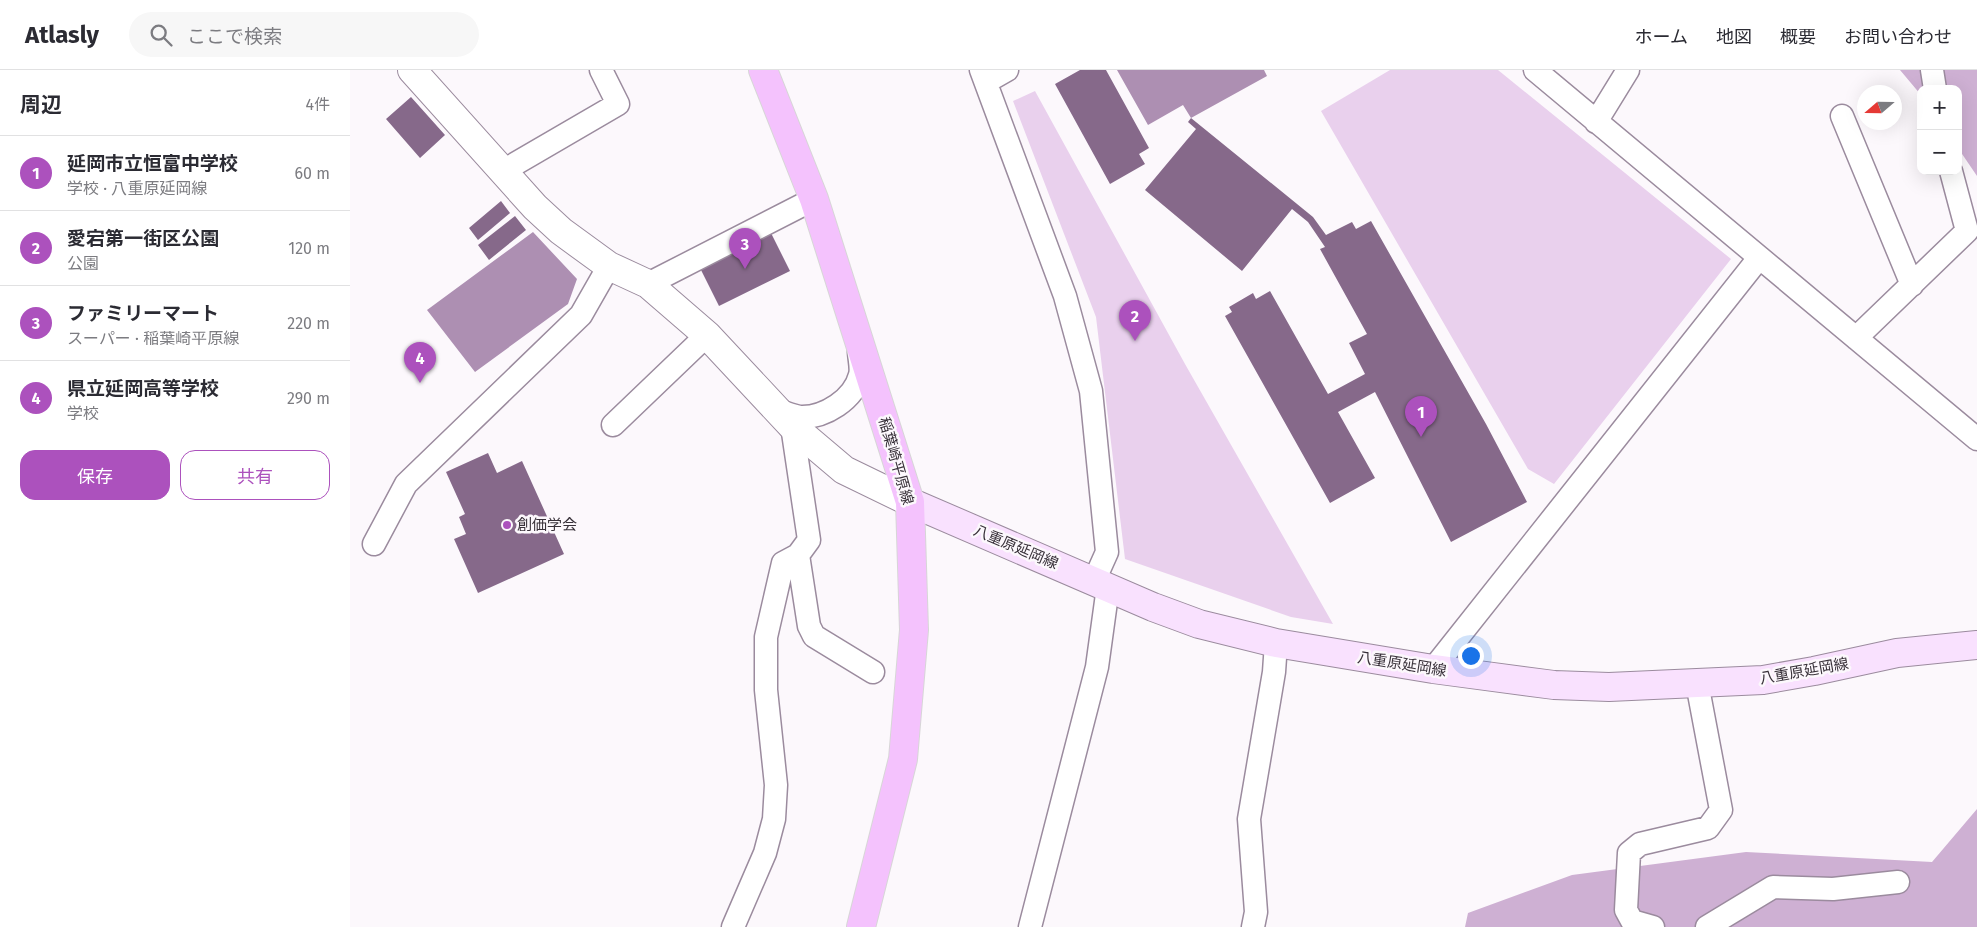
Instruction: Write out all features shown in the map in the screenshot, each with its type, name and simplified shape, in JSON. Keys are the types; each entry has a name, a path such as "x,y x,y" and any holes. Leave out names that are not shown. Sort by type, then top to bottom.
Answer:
{"main road":[{"name":"稲葉崎平原線","path":"763,70 814,199 910,502 914,630 902,759 861,927"},
{"name":"八重原延岡線","path":"910,502 1153,607 1200,624 1276,643 1433,669 1554,685 1609,687 1763,680 1897,653 1977,644"}],"street":[{"path":"412,70 535,207 561,231 609,266 648,284 707,335 785,418 844,470 910,502"},
{"path":"502,171 618,104 601,70"},
{"path":"1008,70 983,76 1065,296 1091,391 1106,552 1101,584 1097,666 1030,927"},
{"path":"1535,70 1977,439"},
{"path":"1596,122 1628,70"},
{"path":"1932,70 1934,85"},
{"path":"1842,116 1912,285"},
{"path":"1856,338 1967,232 1952,175"},
{"path":"648,284 814,199"},
{"path":"1433,669 1759,258"},
{"path":"374,544 406,484 581,315 609,266"},
{"path":"785,418 818,416 842,403 856,385 860,373 858,334"},
{"path":"613,426 707,335"},
{"path":"733,927 765,853 774,819 776,785 766,690 766,637 783,563 798,555 809,540 785,418"},
{"path":"798,555 809,626 814,636 873,672"},
{"path":"1253,927 1256,912 1249,819 1274,672 1276,643"},
{"path":"1653,927 1632,921 1626,910 1629,853 1640,844 1708,828 1721,810 1697,683"},
{"path":"1707,927 1773,888 1833,890 1898,882"}],"shaded area":[{"path":"1117,70 1264,70 1267,76 1191,118 1183,105 1148,125"},
{"path":"1390,70 1498,70 1731,259 1554,484 1528,469 1321,111"},
{"path":"1900,70 1977,70 1977,176 1962,154 1962,85 1917,85 1917,90"},
{"path":"1035,91 1185,364 1333,624 1291,617 1125,559 1096,317 1013,101"},
{"path":"533,232 577,279 568,304 475,372 427,310"},
{"path":"1977,809 1977,927 1465,927 1468,913 1572,875 1746,852 1932,862"}],"building":[{"path":"1080,70 1106,70 1149,148 1139,154 1145,164 1110,184 1055,84"},
{"path":"411,97 445,135 420,158 386,119"},
{"path":"1191,118 1313,217 1326,235 1352,222 1356,229 1371,221 1486,424 1527,502 1451,542 1375,392 1338,412 1375,478 1330,503 1225,316 1232,312 1229,307 1253,293 1256,299 1270,291 1328,394 1365,374 1349,343 1367,334 1320,249 1325,247 1308,222 1292,209 1242,271 1145,190 1196,129 1188,122"},
{"path":"501,201 510,213 478,240 469,228"},
{"path":"515,216 526,230 489,260 478,245"},
{"path":"771,233 790,271 719,306 700,268"},
{"name":"創価学会","path":"488,453 497,473 522,461 564,554 478,593 454,539 466,534 459,517 465,514 446,472"}],"place":[{"name":"ファミリーマート","path":"745,269"},
{"name":"愛宕第一街区公園","path":"1135,341"},
{"name":"県立延岡高等学校","path":"420,383"},
{"name":"延岡市立恒富中学校","path":"1421,437"},
{"name":"創価学会","path":"507,525"}]}
